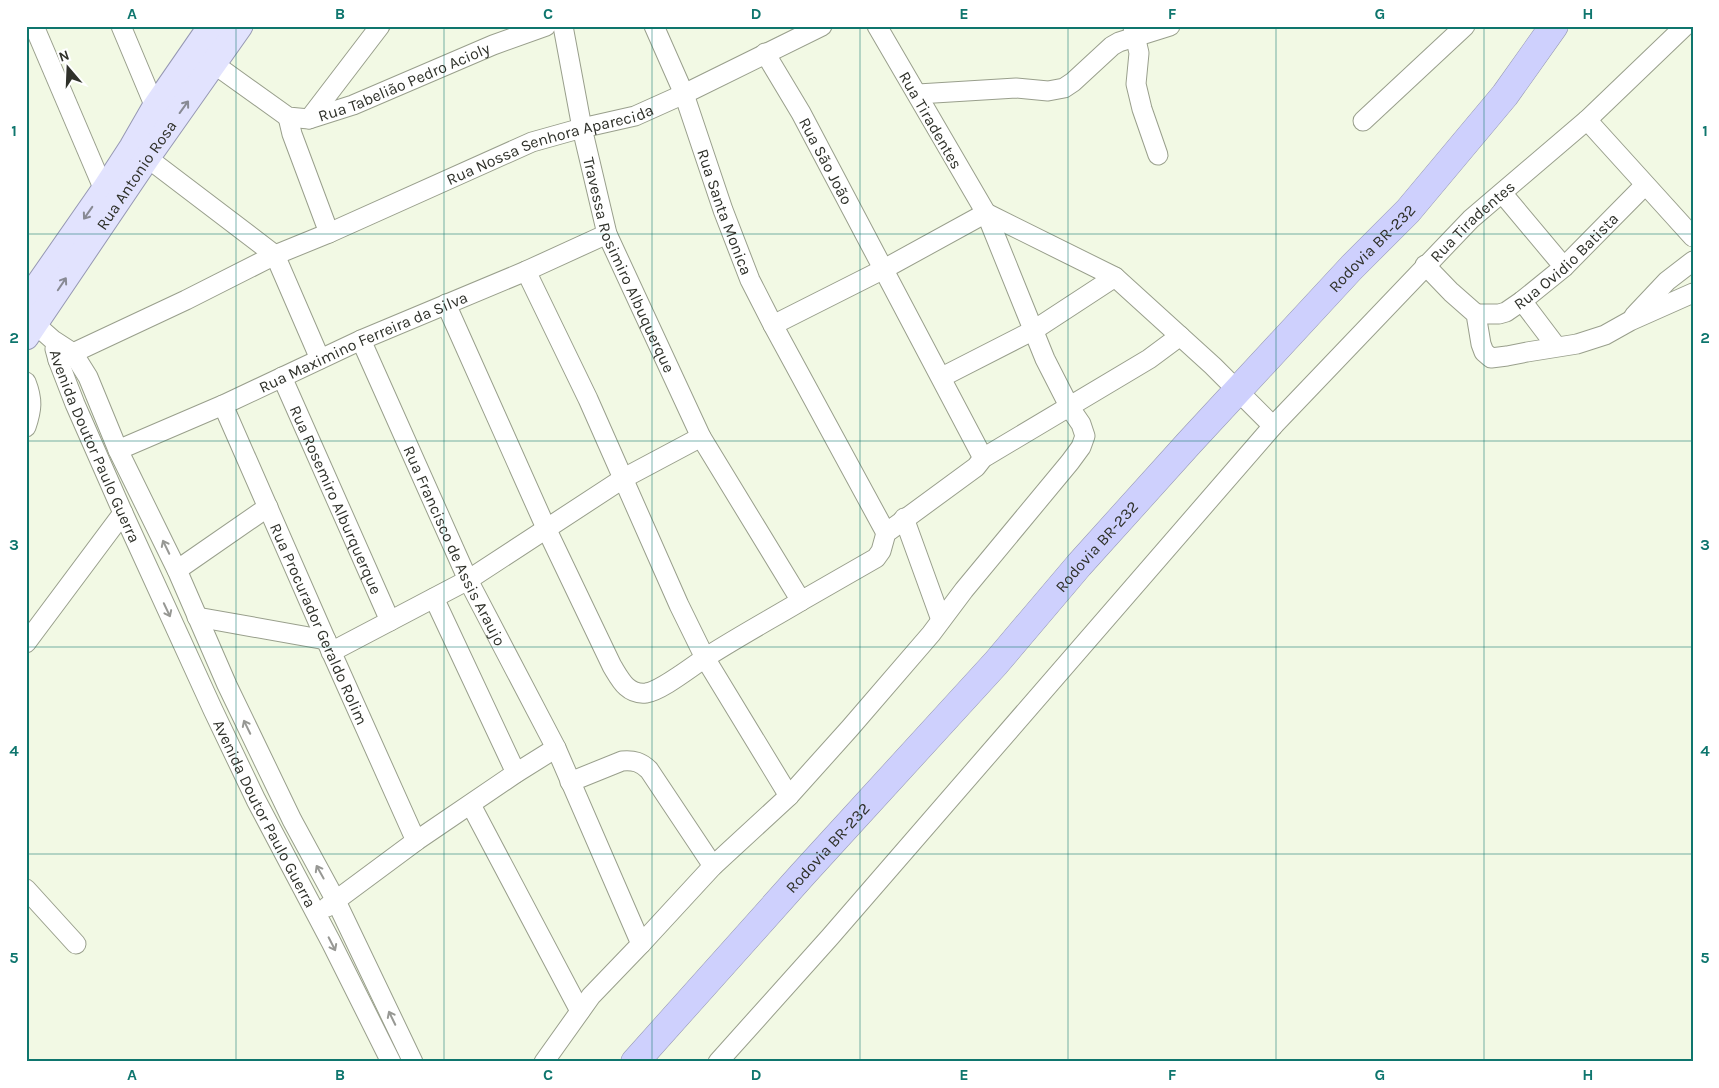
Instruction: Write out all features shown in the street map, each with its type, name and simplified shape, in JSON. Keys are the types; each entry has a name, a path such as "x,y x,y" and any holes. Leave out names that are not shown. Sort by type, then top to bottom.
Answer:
{"highway":[{"name":"Rodovia BR-232","path":"635,1062 803,874 996,663 1086,558 1236,391 1352,267 1408,211 1504,95 1554,26"}],"main road":[{"name":"Rua Antonio Rosa","path":"35,330 140,152 155,107 211,26"},
{"name":"Rua Antonio Rosa","path":"26,302 104,190 140,152 214,64 240,26"}],"street":[{"path":"34,26 104,190"},
{"path":"120,26 155,107"},
{"path":"309,119 380,26"},
{"name":"Rua Tabelião Pedro Acioly","path":"288,117 309,119 352,105 493,45 546,26"},
{"name":"Travessa Rosimiro Albuquerque","path":"563,26 582,128 607,234 701,437 801,600"},
{"name":"Rua Santa Monica","path":"654,26 684,94 723,210 750,280 886,533"},
{"name":"Rua Nossa Senhora Aparecida","path":"66,357 275,256 532,142 635,116 822,26"},
{"name":"Rua Tiradentes","path":"641,944 713,866 789,796 850,728 941,620 1081,447 1085,436 1082,424 1070,408 1045,359 986,213 877,26"},
{"path":"918,94 1016,88 1048,91 1064,88 1112,46 1135,32 1170,26"},
{"path":"1363,121 1465,26"},
{"name":"Rua Tiradentes","path":"718,1062 830,937 1272,426 1471,219 1587,120 1688,30"},
{"path":"1135,32 1139,53 1136,84 1142,109 1158,155"},
{"name":"Rua São João","path":"765,53 801,113 838,186 942,377 983,458"},
{"path":"214,64 288,117 292,134 329,233"},
{"path":"1587,120 1693,237"},
{"path":"140,152 275,256 320,359"},
{"name":"Rua Ovidio Batista","path":"1476,314 1499,314 1506,312 1522,301 1564,267 1645,185"},
{"path":"1502,193 1564,267"},
{"path":"773,325 884,269 986,213 1115,277 1180,336 1272,426"},
{"name":"Rua Maximino Ferreira da Silva","path":"118,450 223,405 362,340 526,271 607,234"},
{"path":"1630,321 1667,281 1693,261"},
{"path":"1425,265 1476,314 1481,344 1484,352 1492,358 1576,344 1605,335 1630,321 1693,293"},
{"path":"526,271 588,399 679,605 705,658 789,796"},
{"path":"942,377 1034,330 1115,277"},
{"path":"1522,301 1556,346"},
{"path":"446,304 546,528 612,666 624,686 636,692 646,693 668,683 705,658 801,600 876,558 885,543 886,533 976,467 983,458 1070,408 1149,359 1180,336"},
{"name":"Avenida Doutor Paulo Guerra","path":"35,330 88,377 118,450 177,570 226,685 292,820 336,901 413,1062"},
{"name":"Rua Francisco de Assis Araujo","path":"362,340 468,580 556,748 641,944"},
{"name":"Avenida Doutor Paulo Guerra","path":"66,357 123,513 256,800 391,1062"},
{"name":"Rua Rosemiro Alburquerque","path":"282,377 390,621"},
{"path":"26,382 31,395 32,410 26,427"},
{"name":"Rua Procurador Geraldo Rolim","path":"223,405 328,646 416,841"},
{"path":"197,617 328,646 390,621 468,580 624,478 701,437"},
{"path":"177,570 268,507"},
{"path":"26,643 123,513"},
{"path":"904,518 941,620"},
{"path":"434,598 516,773"},
{"path":"316,914 416,841 556,748"},
{"path":"237,760 258,751"},
{"path":"570,782 622,761 631,760 642,763 649,770 713,866"},
{"path":"471,805 580,1011"},
{"path":"26,888 76,944"},
{"path":"544,1062 591,996 641,944"}]}
